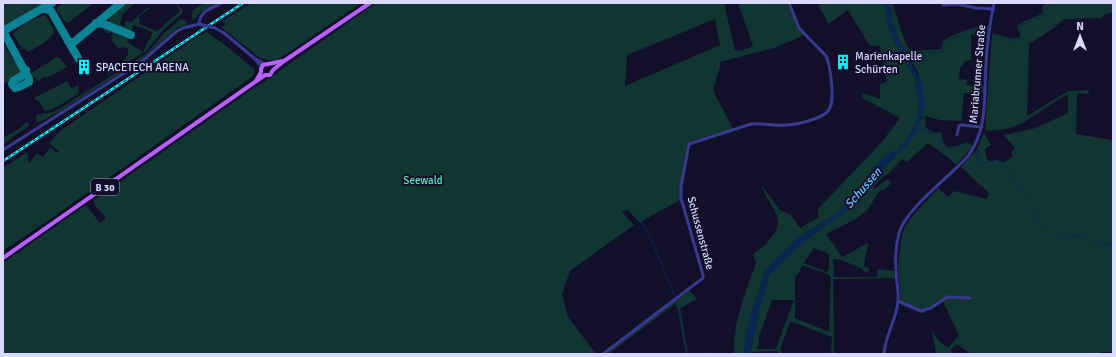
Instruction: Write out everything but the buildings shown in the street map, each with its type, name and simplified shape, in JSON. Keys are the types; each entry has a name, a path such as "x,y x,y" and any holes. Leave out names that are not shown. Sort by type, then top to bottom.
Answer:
{"main road":[{"name":"B 30","path":"3,258 254,83 263,74 270,75 273,70 284,61 370,3"},
{"name":"B 30","path":"266,65 284,61"},
{"path":"263,74 266,65 273,70"}],"street":[{"path":"199,24 200,17 204,12 222,3"},
{"name":"Schussenstraße","path":"603,354 702,278 703,275 681,198 689,144 751,124 784,126 819,117 828,111 832,99 828,61 826,56 800,28 789,3"},
{"path":"943,5 957,3 976,8 993,9"},
{"name":"Mariabrunner Straße","path":"884,354 887,336 898,301 896,261 900,229 925,197 968,156 977,142 982,127 986,60 994,3"},
{"path":"3,150 140,63 170,36 183,28 199,24 215,28 224,33 254,58 266,65"},
{"path":"956,135 959,126 961,125 982,127"},
{"path":"898,301 921,311 931,308 947,297 970,298"}],"green space":[{"path":"3,3 44,3 3,27"},
{"path":"63,3 94,3 68,23 64,21 57,10 57,8"},
{"path":"126,3 135,3 122,15 120,24 125,27 125,22 128,21 130,23 148,7 150,8 138,17 140,20 139,24 157,31 180,11 176,4 183,11 182,14 164,29 146,51 108,75 107,74 124,61 128,55 128,48 122,47 119,49 111,40 113,38 111,36 113,34 110,32 108,34 100,27 102,26 129,38 127,42 143,52 153,32 134,25 131,31 110,22 108,17"},
{"path":"204,3 218,3 201,12 193,21 193,10"},
{"path":"251,3 361,3 288,53 276,60 269,60 260,58 221,27 226,24 223,21"},
{"name":"Seewald","path":"376,3 724,3 735,51 753,46 738,3 787,3 799,29 804,35 774,48 720,62 721,63 713,90 733,129 691,141 687,145 680,200 640,223 628,210 622,212 634,225 570,271 562,294 568,317 596,354 3,354 3,263 86,205 100,223 106,218 94,204 94,200","holes":["715,19 720,45 625,86 627,55"]},
{"path":"818,3 883,3 886,19 896,46 915,78 919,103 918,115 908,138 898,149 884,157 871,170 867,181 850,200 836,214 800,236 773,261 765,271 746,335 744,354 734,354 738,318 756,263 753,254 767,244 778,227 776,214 762,186 780,210 791,215 800,228 819,217 817,210 881,143 900,118 862,98 863,93 880,99 880,84 887,82 880,46 870,46 848,10 828,24"},
{"path":"888,3 892,3 906,44 910,51 941,49 943,41 960,32 990,25 988,39 971,34 971,60 965,61 960,68 959,79 967,80 966,85 984,86 984,93 964,93 961,121 940,120 925,116 926,128 935,133 940,132 942,134 943,141 948,147 967,143 973,146 956,165 928,143 907,162 902,159 874,186 874,189 888,179 891,183 883,191 881,190 879,192 865,212 826,234 842,257 868,243 864,266 869,268 869,271 863,271 863,269 841,260 833,259 834,277 877,277 878,269 894,271 895,278 833,279 834,353 836,354 831,354 832,337 790,321 780,350 782,354 778,354 777,351 752,352 752,354 750,354 759,310 769,275 793,251 849,209 864,193 887,164 910,142 925,106 918,73 899,41 891,19 892,13","holes":["814,248 829,254 829,268 827,272 804,263","802,266 804,266 828,274 831,277 829,332 795,318 795,276 798,274","772,300 794,300 776,349 757,349 759,342 758,339"]},
{"path":"1046,3 1113,3 1113,12 1100,18 1063,20 1051,30 1029,44 1027,116 1068,91 1089,90 1088,94 1077,93 1076,134 1113,140 1113,352 1102,352 1103,354 971,354 957,344 950,350 954,354 936,354 932,331 938,340 948,348 959,335 943,302 923,313 901,305 898,268 902,233 910,219 938,188 948,197 954,191 987,199 989,193 961,167 977,149 983,134 985,134 991,145 985,149 986,157 990,162 997,160 1004,162 1013,156 1011,152 1015,148 1004,135 1036,128 1068,113 1068,94 1025,122 1016,126 1007,129 989,131 985,129 992,33 1013,39 1020,37 1017,26 1042,13 1043,6"},
{"path":"45,15 54,30 51,37 44,43 28,52 26,49 22,49 13,34 27,22"},
{"path":"181,19 185,20 187,24 177,28 138,62 62,110 40,122 36,121 37,115 53,112 59,109 147,53 165,32"},
{"path":"207,32 254,69 255,71 252,77 3,251 3,168 27,152 29,164 37,153 43,157 50,148 58,153 59,151 51,145 50,142 60,131 200,35"},
{"path":"3,42 13,60 18,63 23,72 3,84"},
{"path":"57,57 61,59 67,67 47,78 46,76 38,81 35,77 31,78 30,74"},
{"path":"67,81 72,89 78,85 79,93 63,104 45,111 38,100 35,100 34,98"},
{"path":"27,122 30,125 3,144 3,138 22,127"},
{"path":"689,290 697,299 680,308 688,354 686,354 678,310 675,304 608,354 605,354"}],"water":[{"name":"Schussen","path":"883,3 888,3 892,13 891,19 899,41 922,83 925,106 917,132 910,142 887,164 849,209 793,251 769,275 759,310 750,354 744,354 746,335 765,271 773,261 800,236 836,214 867,181 871,170 884,157 898,149 908,138 913,129 918,115 919,103 915,78 896,46 886,19"}],"waterway":[{"path":"992,34 1014,41 1022,37 1019,29 1021,24 1042,16 1051,3"},
{"path":"1092,3 1106,3"},
{"path":"908,56 919,53 943,51 944,43 976,28 988,31"},
{"path":"918,128 938,135 941,145 947,149 967,143 972,145"},
{"path":"977,150 978,162 985,163 997,160 1004,165 1023,194 1033,205 1035,210 1034,217 1038,223 1046,226 1053,233 1063,239 1081,235 1094,242 1113,245"},
{"path":"638,215 652,241 675,297"},
{"path":"676,301 679,309 687,354"},
{"path":"695,354 706,354"}],"taxiway":[{"path":"3,31 52,3"},
{"path":"68,41 72,43 74,42 121,3"},
{"path":"42,9 51,11 78,58"},
{"path":"96,23 104,24 131,35"},
{"path":"3,31 29,79 29,82 19,87"},
{"path":"15,88 12,84 13,81 25,74 26,70"}],"railway":[{"path":"3,161 243,3"}],"place":[{"name":"Marienkapelle Schürten","path":"843,62"},
{"name":"SPACETECH ARENA","path":"84,67"}]}
